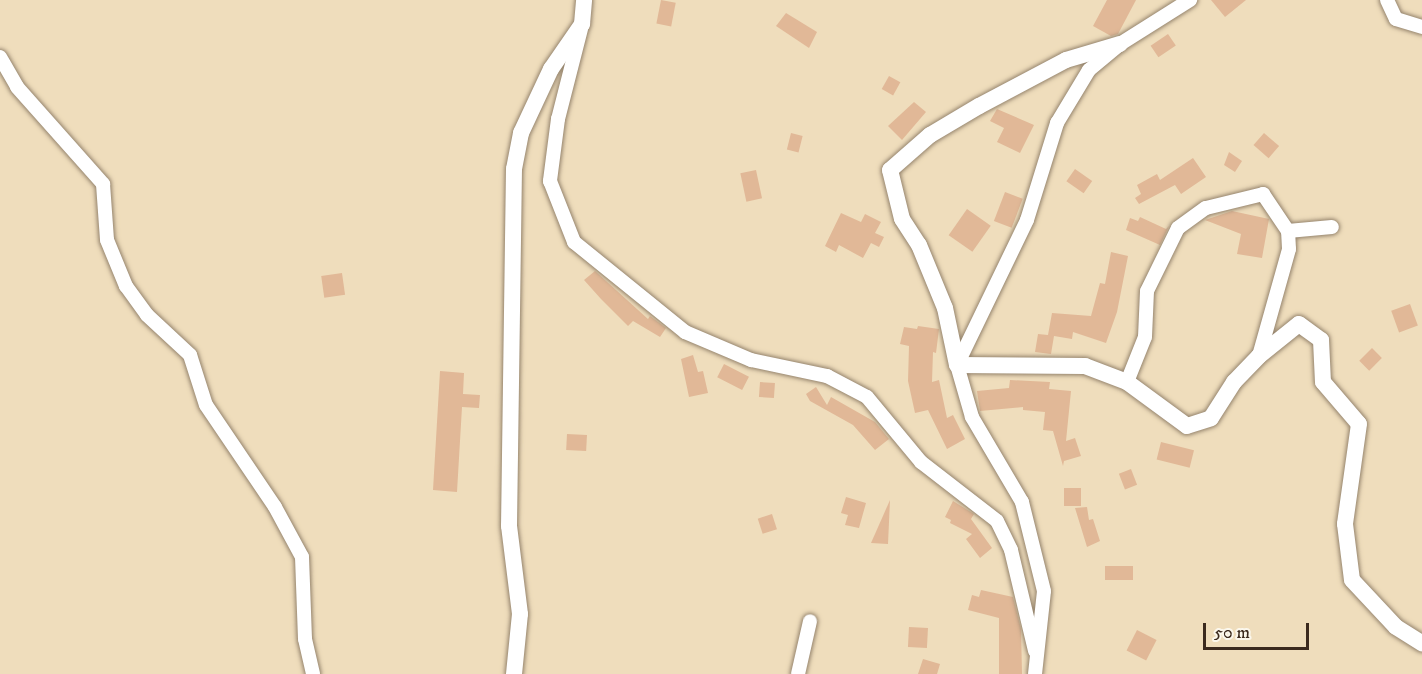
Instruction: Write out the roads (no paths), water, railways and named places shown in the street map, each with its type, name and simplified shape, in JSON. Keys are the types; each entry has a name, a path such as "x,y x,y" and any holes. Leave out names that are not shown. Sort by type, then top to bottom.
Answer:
{"street":[{"path":"584,0 582,24 558,119 550,181 574,242 685,332 751,360 827,376 867,397 921,462 997,521 1011,550 1035,651"},
{"path":"957,365 1027,220 1057,123 1089,70 1120,44 1191,0"},
{"path":"1387,0 1396,19 1422,27"},
{"path":"514,674 520,614 509,526 514,169 521,133 551,69 582,24"},
{"path":"1035,674 1035,651 1044,591 1022,502 972,417 957,365 945,308 919,245 902,219 890,170 930,135 979,106 1066,60 1120,44"},
{"path":"0,57 17,87 103,184 107,240 126,286 147,315 190,354 206,405 275,507 302,557 305,639 313,674"},
{"path":"1127,382 1145,337 1147,291 1178,228 1206,208 1263,194 1288,231 1289,249 1259,356"},
{"path":"1288,231 1332,227"},
{"path":"957,365 1085,366 1127,382 1187,426 1211,418 1234,382 1259,356 1299,324 1321,340 1323,382 1359,424 1345,524 1352,580 1396,627 1422,643"},
{"path":"798,674 810,621"}]}
